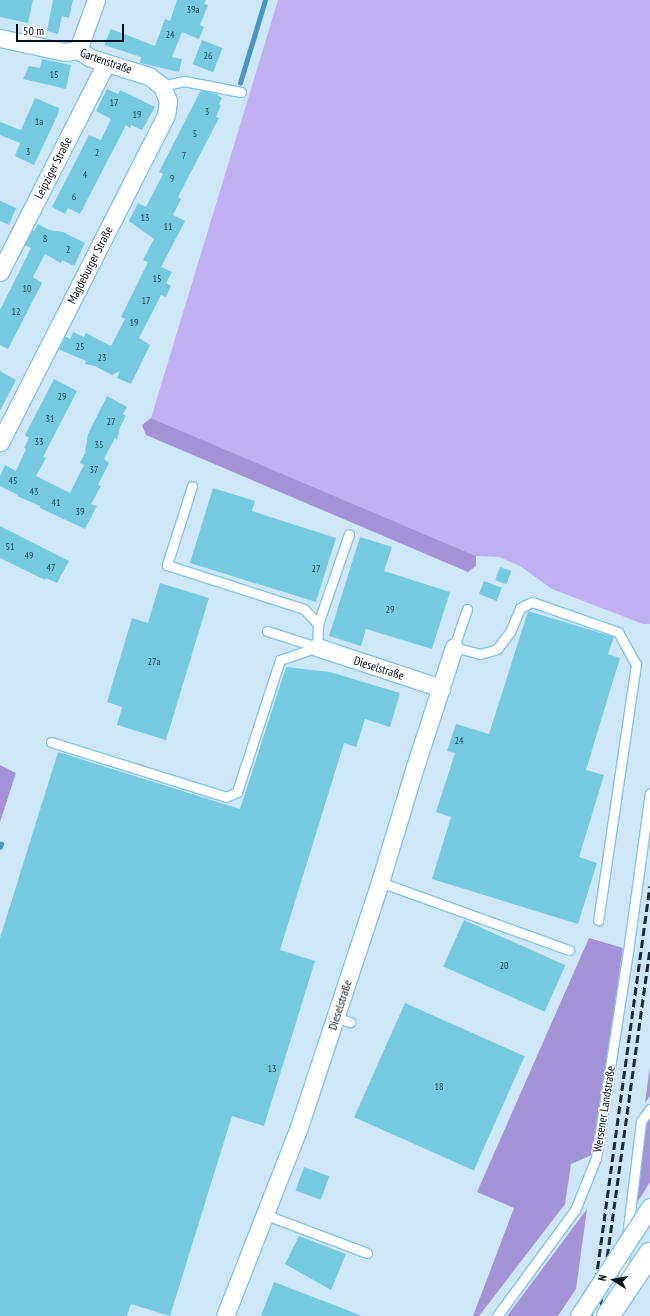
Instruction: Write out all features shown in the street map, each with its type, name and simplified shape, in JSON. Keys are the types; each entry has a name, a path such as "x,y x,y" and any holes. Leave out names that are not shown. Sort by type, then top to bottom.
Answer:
{"highway":[{"path":"608,1316 650,1254"}],"street":[{"path":"78,50 96,0"},
{"name":"Gartenstraße","path":"0,38 64,52 78,50 91,58 150,76 162,86"},
{"name":"Leipziger Straße","path":"0,272 106,63"},
{"name":"Magdeburger Straße","path":"0,442 166,115 168,101 162,86"},
{"name":"Dieselstraße","path":"317,648 441,688"},
{"name":"Dieselstraße","path":"225,1316 343,1019 380,882 454,648"},
{"path":"579,1316 650,1207"}],"lane":[{"path":"162,86 184,80 241,92"},
{"path":"192,486 167,565 304,609 318,624"},
{"path":"317,648 318,624 349,534"},
{"path":"467,609 454,648 480,654 497,649 510,632 520,608 532,602 618,632 636,664 598,920"},
{"path":"267,631 317,648"},
{"path":"51,742 226,797 237,792 280,660 317,648"},
{"name":"Wersener Landstraße","path":"497,1316 575,1210 596,1158 629,944 650,793"},
{"path":"380,882 569,950"},
{"path":"619,1316 630,1200 641,1121 650,1109"},
{"path":"266,1215 367,1253"}],"shaded area":[{"path":"278,0 650,0 650,624 643,624 552,589 520,566 499,557 476,556 151,418"},
{"path":"151,418 476,556 476,566 468,572 146,435 142,425"},
{"path":"0,765 16,773 0,822"},
{"path":"589,938 623,948 592,1155 571,1164 565,1204 479,1316 473,1316 514,1208 477,1192"},
{"path":"650,1066 650,1096 645,1103"},
{"path":"650,1116 650,1182 632,1211 642,1127"},
{"path":"587,1209 576,1289 558,1316 507,1316"}],"building":[{"path":"0,0 33,0 28,23 0,17"},
{"path":"53,0 73,0 69,18 62,16 58,34 47,31"},
{"path":"177,0 206,0 204,4 208,5 200,25 204,27 199,39 182,32 172,57 182,59 179,72 140,63 141,57 104,45 111,29 155,46 165,19 170,21"},
{"path":"202,40 223,48 213,72 193,64"},
{"path":"42,59 71,65 66,89 23,79 29,66 40,68"},
{"path":"107,89 118,94 120,90 155,107 142,130 131,125 130,128 126,125 80,214 68,208 65,214 52,207 89,135 101,140 111,119 96,111"},
{"path":"201,90 215,93 222,98 216,117 219,118 178,197 181,199 173,215 185,221 161,267 172,272 166,283 171,286 166,297 161,295 139,338 150,345 131,384 117,378 120,371 112,375 95,366 85,364 86,361 58,349 65,336 70,339 73,332 84,337 86,333 111,346 125,319 121,317 148,262 143,260 154,239 129,221 138,203 146,207 163,174 159,172"},
{"path":"35,98 59,108 58,114 34,165 15,156 20,143 0,135 0,122 21,130"},
{"path":"0,201 16,208 9,225 0,221"},
{"path":"38,224 49,230 63,232 85,243 74,266 62,260 61,263 45,254 33,277 42,283 8,349 0,345 0,310 31,248 25,245 32,230 34,231"},
{"path":"0,371 16,380 0,411"},
{"path":"54,379 77,391 43,457 46,458 36,476 70,493 84,465 80,463 86,451 88,434 107,396 127,407 123,414 126,416 120,427 117,440 115,438 104,459 109,463 98,485 101,486 91,504 97,506 85,529 40,508 40,506 17,496 18,495 0,486 0,476 5,465 16,471 26,449 24,448 29,438 25,435"},
{"path":"213,488 255,501 252,511 336,538 316,602 190,563"},
{"path":"0,526 69,561 57,583 46,578 45,580 0,558"},
{"path":"360,537 392,547 384,571 450,592 432,649 366,629 361,646 329,636"},
{"path":"500,567 511,571 506,584 495,580"},
{"path":"484,581 502,588 497,601 479,594"},
{"path":"160,583 209,598 166,740 117,725 122,707 107,702 132,618 148,623"},
{"path":"528,611 614,637 608,654 620,658 586,770 604,775 579,857 597,863 578,924 432,879 451,817 436,812 455,753 447,751 456,724 489,734"},
{"path":"286,667 330,672 400,693 390,727 365,719 356,747 344,743 280,950 315,961 264,1126 232,1116 170,1316 131,1304 127,1316 0,1316 0,938 58,752 240,809"},
{"path":"464,920 565,965 545,1012 443,967"},
{"path":"405,1003 525,1056 474,1170 354,1117"},
{"path":"304,1167 329,1176 321,1200 295,1190"},
{"path":"299,1236 346,1254 331,1290 285,1264"},
{"path":"274,1282 360,1315 360,1316 261,1316"}],"waterway":[{"path":"240,83 265,0"}],"railway":[{"path":"591,1316 650,886"},
{"path":"599,1316 650,950"}]}
